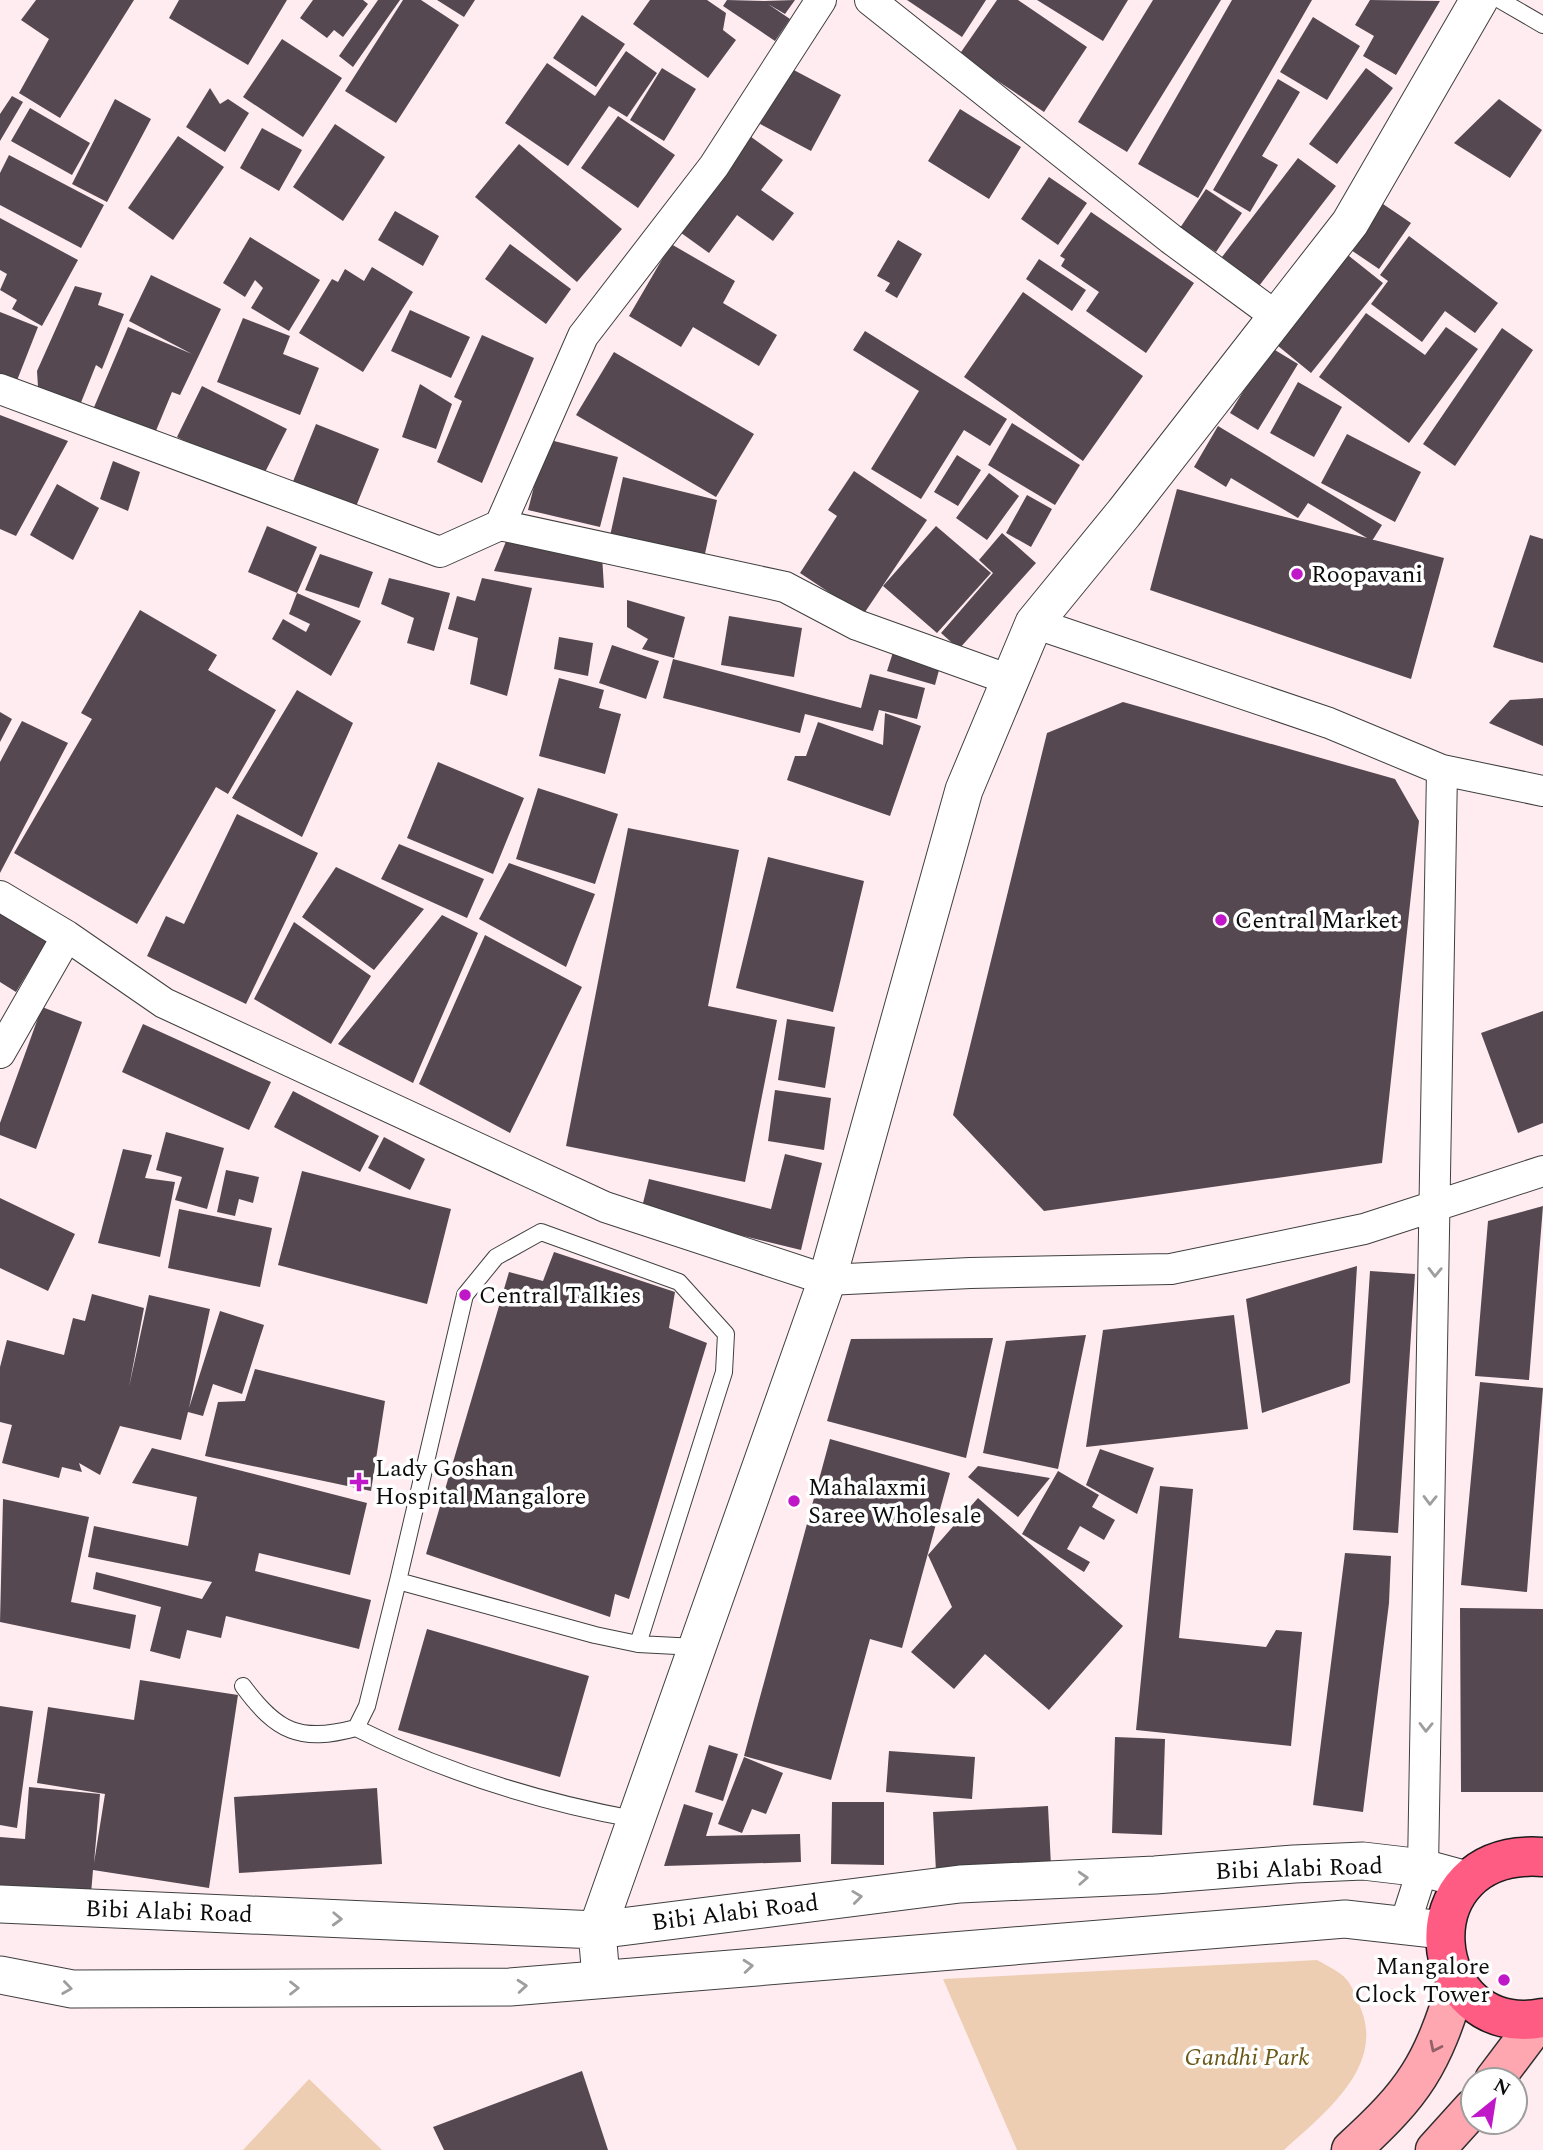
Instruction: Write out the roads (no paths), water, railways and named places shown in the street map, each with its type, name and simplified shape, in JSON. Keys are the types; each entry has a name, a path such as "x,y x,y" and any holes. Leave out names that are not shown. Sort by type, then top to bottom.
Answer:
{"main road":[{"path":"1541,2018 1517,2019 1493,2013 1473,2000 1457,1983 1446,1957 1443,1930 1451,1903 1466,1880 1488,1864 1515,1856 1543,1857"},
{"path":"1351,2150 1390,2115 1419,2080 1440,2039 1457,1983"},
{"path":"1505,2066 1541,2018"},
{"path":"1435,2150 1459,2123"}],"street":[{"path":"500,525 583,336 714,166 821,0"},
{"path":"870,0 1171,239 1277,317"},
{"path":"601,1979 597,1930 634,1819 827,1280 964,790 1034,623 1124,513 1350,223 1479,0"},
{"path":"0,389 440,552 500,525 785,587 857,625 1010,680"},
{"path":"1034,623 1329,723 1442,770 1543,791"},
{"path":"1405,1924 1423,1868 1442,770"},
{"path":"0,897 67,936 164,1003 605,1207 827,1280 970,1273 1171,1269 1364,1229 1543,1171"},
{"path":"0,1053 67,936"},
{"name":"Bibi Alabi Road","path":"0,1904 597,1930 960,1884 1363,1861 1423,1868 1466,1880"},
{"path":"0,1975 72,1989 510,1987 1345,1919 1443,1930"}],"lane":[{"path":"1500,0 1543,24"},
{"path":"356,1728 367,1706 465,1295 496,1257 541,1232 679,1282 726,1334 724,1372 638,1644"},
{"path":"398,1581 638,1644 695,1647"},
{"path":"243,1686 264,1715 289,1730 327,1736 356,1728 429,1763 482,1783 634,1819"}],"place":[{"name":"Roopavani","path":"1297,574"},
{"name":"Central Market","path":"1221,920"},
{"name":"Central Talkies","path":"465,1295"},
{"name":"Lady Goshan Hospital Mangalore","path":"359,1482"},
{"name":"Mahalaxmi Saree Wholesale","path":"794,1501"},
{"name":"Mangalore Clock Tower","path":"1504,1980"}],"park label":[{"name":"Gandhi Park","path":"1247,2057"}]}
